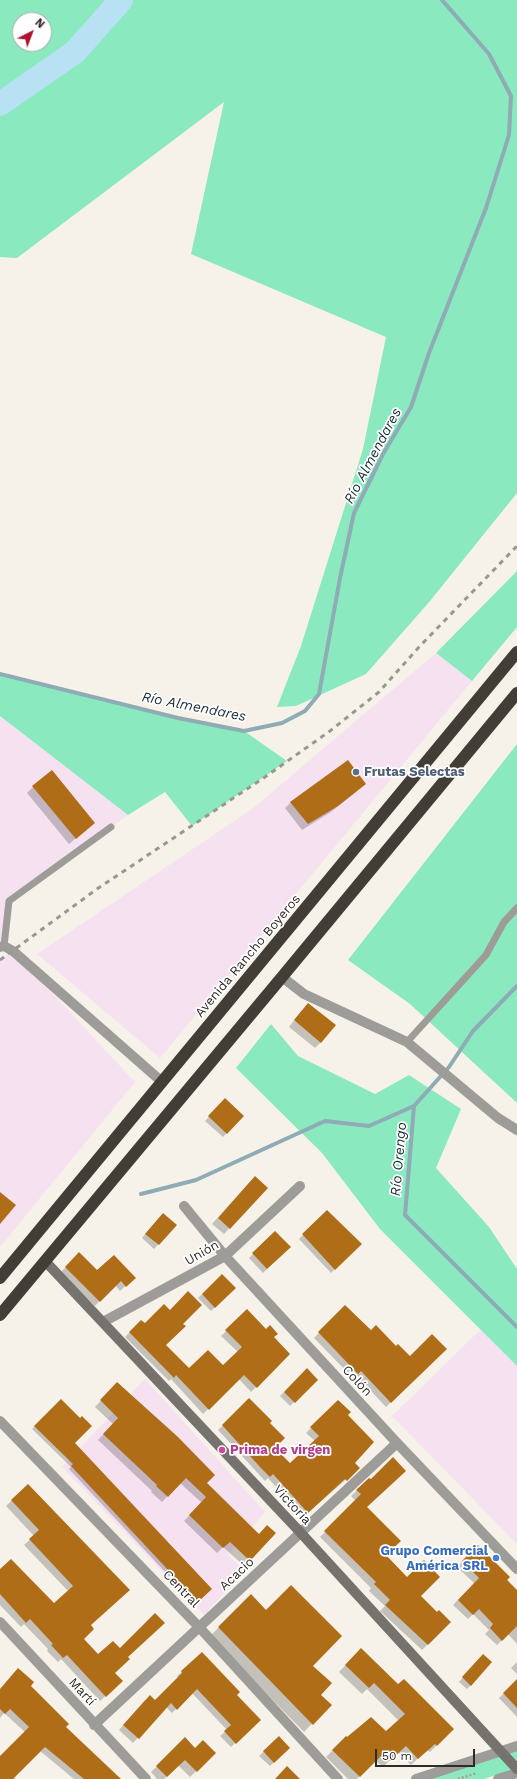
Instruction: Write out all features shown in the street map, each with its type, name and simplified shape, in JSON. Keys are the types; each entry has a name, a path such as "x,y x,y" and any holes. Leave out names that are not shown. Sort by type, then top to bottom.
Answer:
{"highway":[{"name":"Avenida Rancho Boyeros","path":"0,1278 161,1081 517,652"},
{"path":"0,1315 517,693"}],"street":[{"path":"2,947 13,951 28,963 161,1081"},
{"path":"282,977 304,994 408,1042 498,1118 517,1130"},
{"name":"Unión","path":"103,1322 225,1256 300,1186"},
{"name":"Colón","path":"184,1206 225,1256 397,1443 517,1569"},
{"name":"Victoria","path":"45,1261 300,1532 517,1769"},
{"name":"Central","path":"0,1421 200,1627 338,1779"},
{"name":"Acacio","path":"94,1725 397,1443"},
{"name":"Martí","path":"0,1622 94,1725 146,1779"},
{"path":"416,1779 517,1746"},
{"path":"498,1779 517,1773"}],"lane":[{"path":"2,947 10,901 111,827"},
{"path":"408,1042 486,955 504,922 517,908"}],"shaded area":[{"path":"436,653 472,681 160,1058 37,954 252,809"},
{"path":"0,716 128,815 10,901 0,947"},
{"path":"13,951 135,1082 0,1247 0,960"},
{"path":"481,1329 517,1366 517,1544 392,1416"},
{"path":"145,1379 265,1512 228,1555 245,1571 204,1615 62,1467"}],"green space":[{"path":"0,0 517,0 517,493 430,601 366,674 296,706 277,707 301,646 363,449 386,337 191,254 224,102 17,258 0,257"},
{"path":"517,571 517,627 472,681 436,653"},
{"path":"0,674 178,718 244,731 287,761 192,826 165,792 128,815 0,716"},
{"path":"517,744 517,1103 410,1004 348,960"},
{"path":"271,1024 298,1056 375,1094 409,1075 461,1109 436,1168 489,1227 517,1269 517,1366 380,1229 322,1153 236,1068"},
{"path":"517,1749 517,1768 484,1779 427,1779"}],"building":[{"path":"348,760 366,784 338,806 308,824 290,802"},
{"path":"52,770 95,823 76,839 32,786"},
{"path":"308,1003 336,1025 321,1043 294,1020"},
{"path":"225,1098 244,1116 227,1134 208,1116"},
{"path":"255,1176 268,1188 230,1229 218,1218"},
{"path":"0,1192 16,1205 0,1224"},
{"path":"327,1210 362,1244 335,1270 302,1234"},
{"path":"163,1213 177,1225 159,1245 145,1234"},
{"path":"275,1231 291,1247 267,1269 252,1253"},
{"path":"79,1252 97,1270 114,1255 136,1278 126,1287 121,1281 100,1302 65,1267"},
{"path":"222,1274 236,1288 215,1308 202,1294"},
{"path":"188,1291 202,1305 183,1324 186,1326 166,1345 189,1368 208,1350 223,1365 242,1347 225,1330 247,1309 266,1329 270,1325 278,1334 274,1337 290,1354 257,1388 244,1375 209,1410 176,1375 174,1378 129,1332 141,1320 145,1323 164,1304 170,1310"},
{"path":"345,1305 371,1330 376,1325 396,1346 398,1344 410,1356 432,1334 447,1349 391,1403 361,1371 358,1374 318,1332"},
{"path":"307,1368 318,1380 295,1403 284,1392"},
{"path":"117,1382 178,1437 215,1475 207,1483 259,1534 267,1525 276,1533 250,1561 230,1542 223,1548 189,1515 206,1497 186,1478 168,1497 103,1434 118,1418 100,1400"},
{"path":"249,1398 272,1421 270,1423 285,1438 275,1448 290,1463 319,1436 310,1427 338,1400 351,1412 348,1415 374,1442 355,1463 360,1468 347,1481 345,1479 308,1513 273,1474 270,1477 222,1425"},
{"path":"61,1399 80,1418 82,1416 92,1426 75,1443 212,1589 198,1602 71,1466 73,1464 34,1426"},
{"path":"393,1457 406,1471 367,1507 401,1541 386,1555 407,1577 424,1560 440,1577 421,1596 437,1612 439,1610 451,1622 428,1645 385,1605 390,1600 374,1584 376,1582 324,1531 361,1494 356,1490 369,1478 371,1479"},
{"path":"28,1484 130,1590 91,1625 94,1629 84,1639 98,1654 113,1641 120,1648 155,1613 165,1623 128,1657 130,1659 115,1673 123,1681 106,1697 67,1655 63,1658 51,1645 53,1644 30,1619 26,1623 0,1594 0,1569 11,1559 54,1603 73,1586 29,1539 39,1530 11,1500"},
{"path":"478,1545 510,1577 507,1580 517,1590 517,1626 502,1641 490,1628 493,1624 479,1609 473,1615 458,1600 479,1578 462,1561"},
{"path":"291,1585 342,1636 313,1666 332,1683 321,1695 332,1705 313,1725 218,1627 251,1594 266,1610"},
{"path":"361,1648 398,1684 404,1679 454,1729 437,1746 435,1744 418,1759 406,1746 390,1761 383,1754 360,1777 332,1750 346,1736 347,1737 371,1717 386,1731 405,1714 374,1683 369,1688 345,1665"},
{"path":"202,1652 240,1692 237,1695 261,1720 236,1744 224,1731 231,1725 197,1689 177,1710 171,1703 139,1739 123,1725 150,1695 155,1700 182,1673 181,1671"},
{"path":"483,1654 492,1662 471,1686 462,1677"},
{"path":"18,1668 34,1682 31,1686 69,1724 66,1727 121,1779 84,1779 45,1747 13,1779 0,1779 0,1756 29,1727 10,1709 5,1714 0,1709 0,1689"},
{"path":"517,1679 517,1708 503,1693"},
{"path":"279,1736 290,1748 274,1763 263,1751"},
{"path":"185,1737 195,1748 203,1740 216,1753 197,1772 185,1760 167,1777 156,1766"},
{"path":"287,1766 300,1779 275,1779"}],"waterway":[{"path":"0,104 75,52 121,0"},
{"name":"Río Almendares","path":"0,674 178,718 244,731 282,723 305,711 319,694 340,578 354,513 383,454 411,407 429,353 486,208 509,135 511,96 489,54 442,0"},
{"name":"Río Orengo","path":"517,986 473,1031 449,1067 414,1106 405,1215 517,1327"},
{"path":"141,1194 196,1180 325,1121 369,1126 414,1106"}],"railway":[{"path":"0,960 97,889 265,777 330,731 379,692 419,647 517,546"}],"place":[{"name":"Frutas Selectas","path":"356,772"},
{"name":"Prima de virgen","path":"222,1450"},
{"name":"Grupo Comercial América SRL","path":"496,1558"}]}
